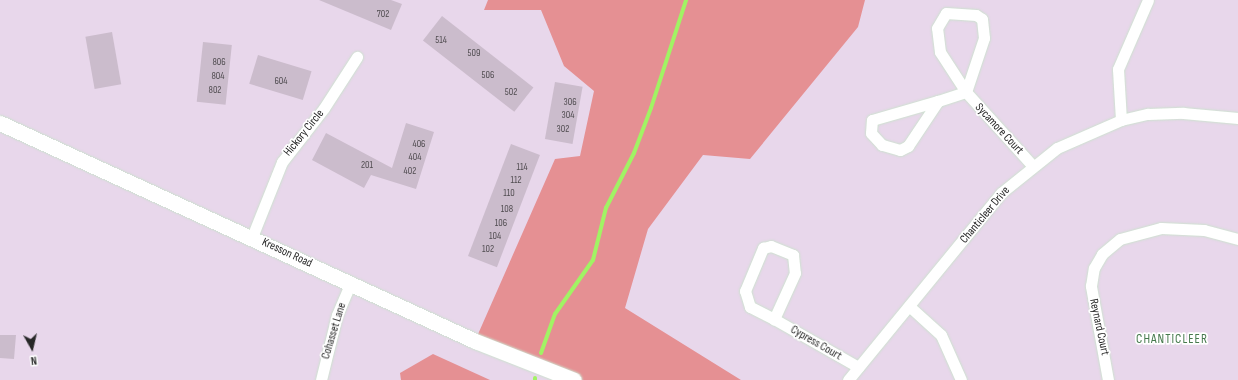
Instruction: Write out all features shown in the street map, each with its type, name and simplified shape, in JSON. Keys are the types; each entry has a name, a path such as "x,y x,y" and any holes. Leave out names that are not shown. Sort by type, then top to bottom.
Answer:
{"street":[{"path":"1121,120 1118,69 1148,0"},
{"name":"Sycamore Court","path":"966,92 984,38 982,19 976,15 946,13 937,28 940,52 966,92 1032,165"},
{"name":"Hickory Circle","path":"252,237 282,162 324,108 357,56"},
{"path":"938,101 908,146 900,150 882,145 872,133 872,120 966,92"},
{"name":"Chanticleer Drive","path":"848,380 1001,193 1032,165 1057,148 1121,120 1183,113 1238,118"},
{"name":"Kresson Road","path":"0,122 351,282 475,341 574,380"},
{"name":"Reynard Court","path":"1108,380 1091,286 1094,268 1102,254 1120,239 1161,228 1204,230 1238,239"},
{"name":"Cypress Court","path":"774,319 796,273 793,255 771,246 763,248 745,291 750,307 774,319 858,368"},
{"name":"Cohasset Lane","path":"321,380 337,315 351,282"},
{"path":"909,306 941,335 961,380"}],"shaded area":[{"path":"488,0 865,0 858,27 750,159 703,155 648,229 625,308 741,380 574,380 475,341 555,159 580,156 594,91 564,66 541,10 484,10"},
{"path":"433,354 490,380 401,380 400,373"}],"building":[{"path":"319,0 391,0 402,4 391,30"},
{"path":"442,16 533,87 514,112 423,40"},
{"path":"112,32 121,84 95,89 85,37"},
{"path":"203,42 232,45 226,105 197,102"},
{"path":"258,55 312,71 303,100 249,84"},
{"path":"555,82 583,87 573,144 545,139"},
{"path":"406,123 434,132 416,189 371,175 364,188 312,160 326,133 392,168"},
{"path":"511,144 540,155 497,267 468,256"},
{"path":"0,335 16,335 14,359 0,358"}],"waterway":[{"path":"541,353 555,314 593,260 606,208 634,153 651,108 686,0"}],"district":[{"name":"CHANTICLEER","path":"1172,339"}]}
